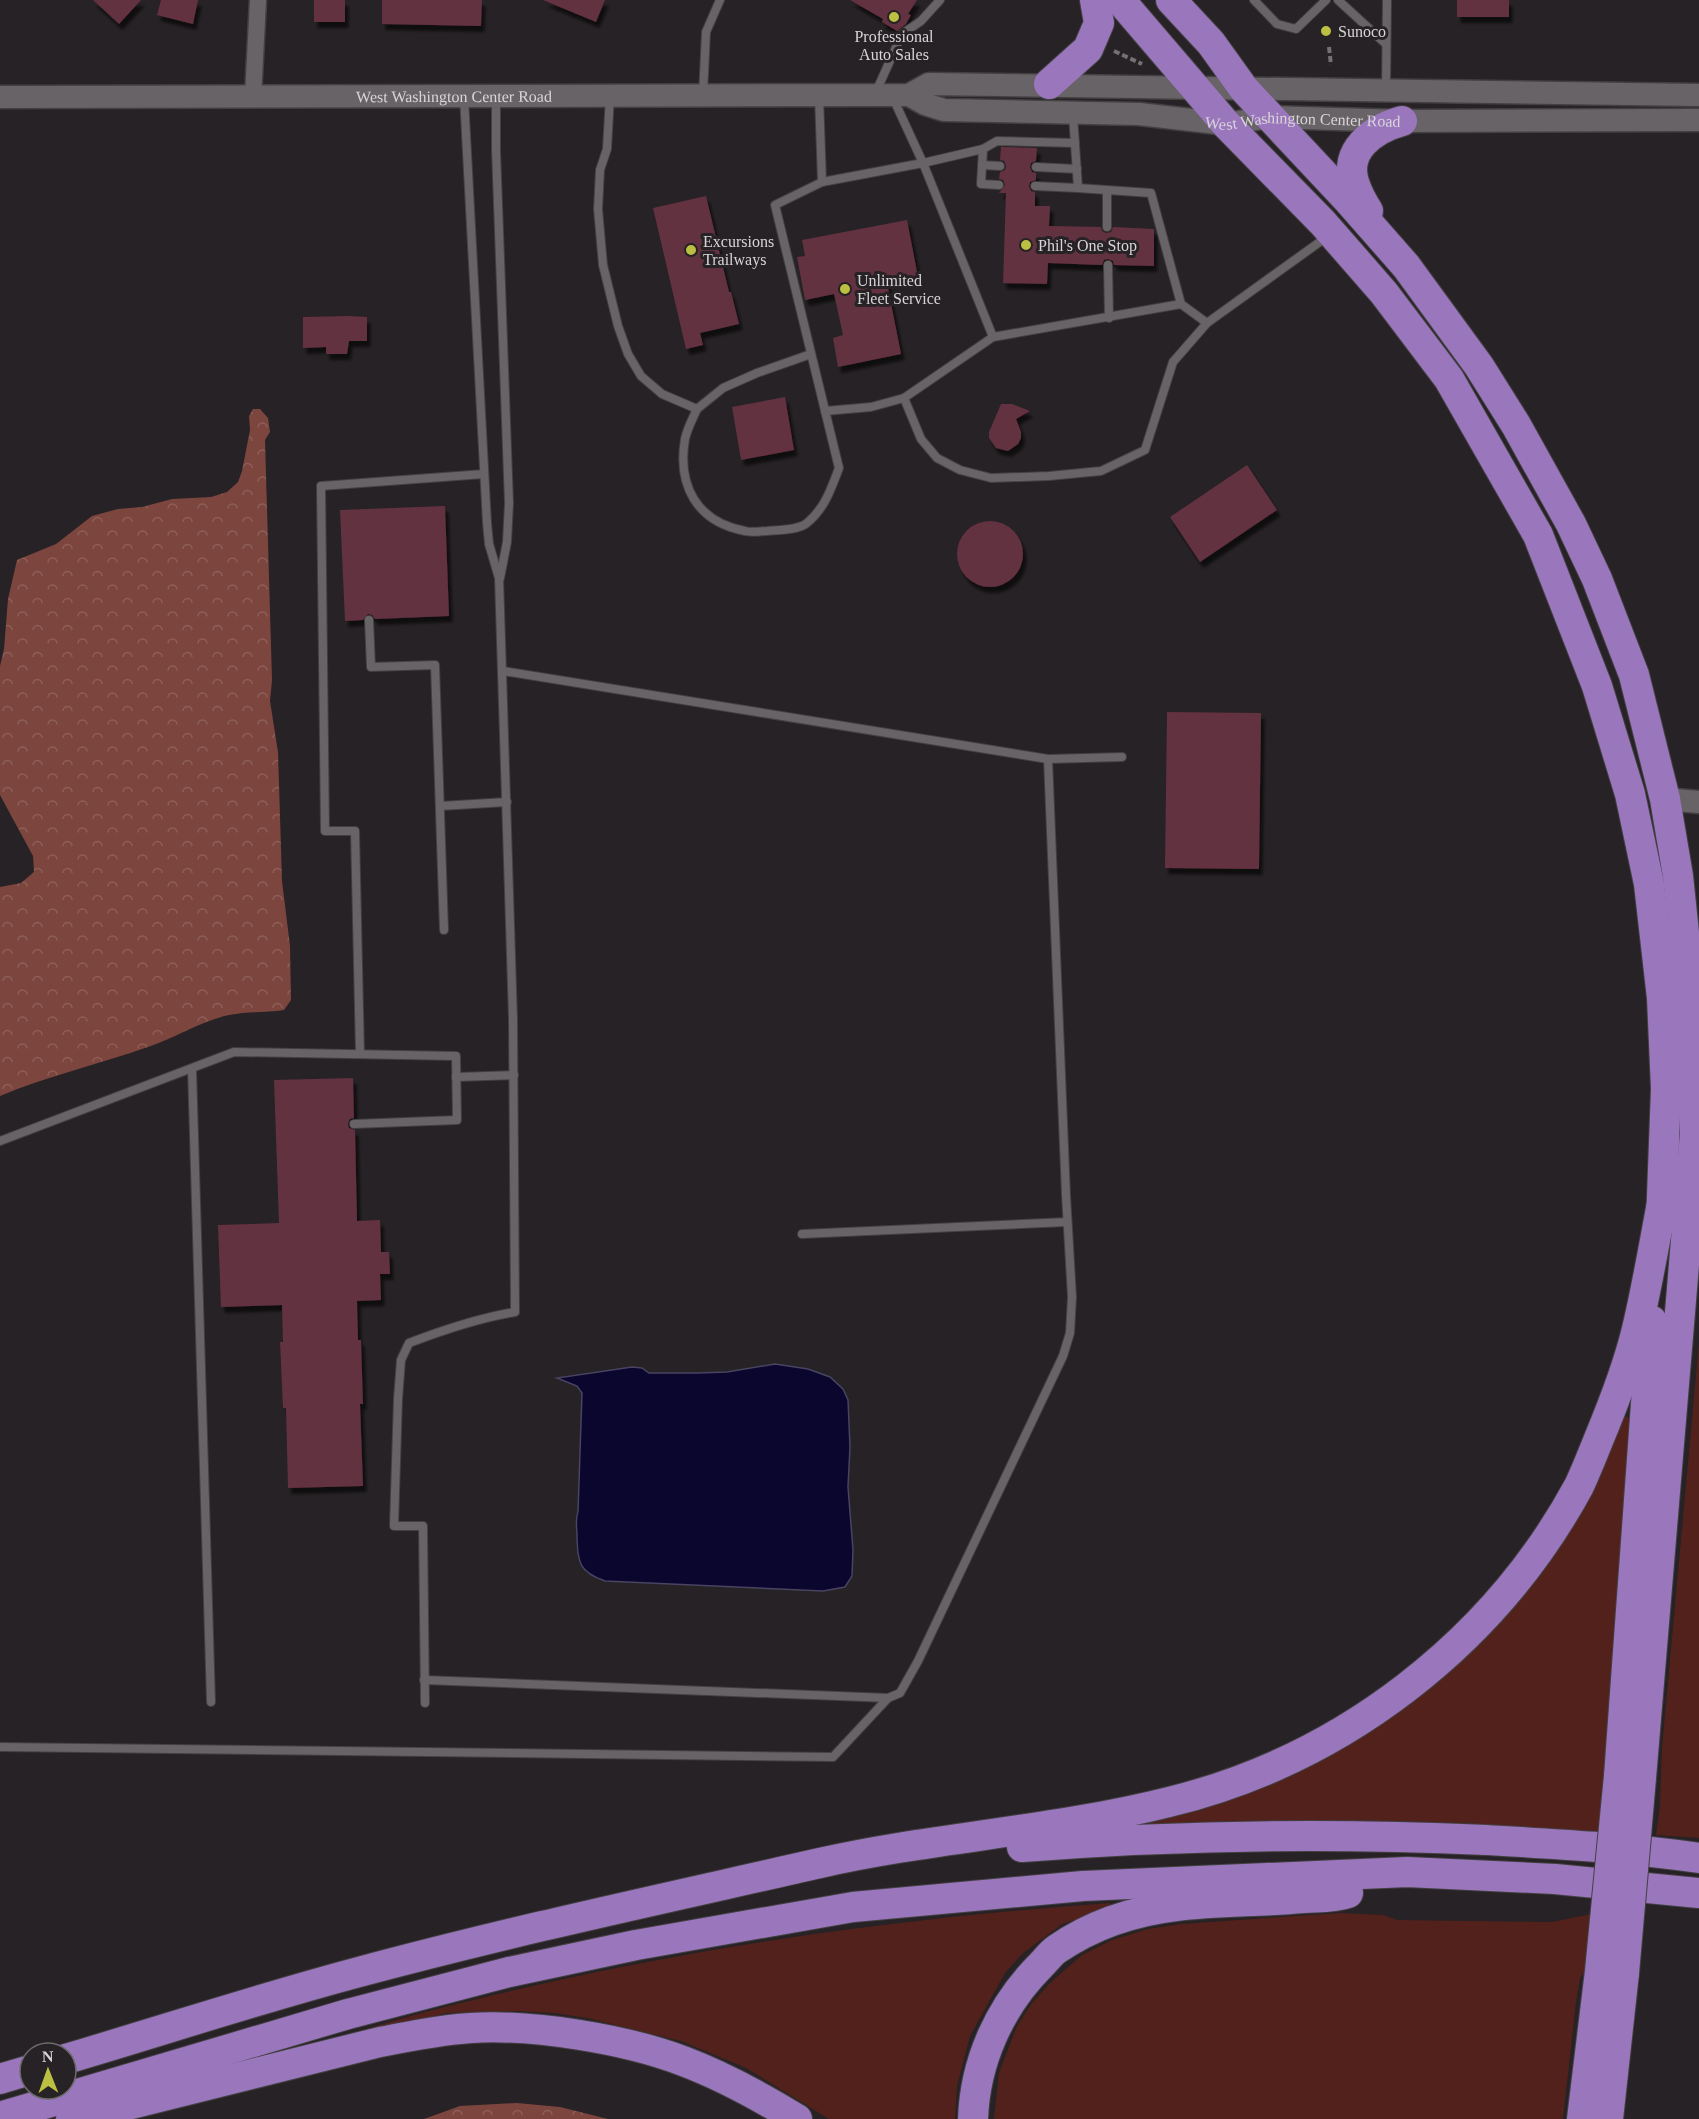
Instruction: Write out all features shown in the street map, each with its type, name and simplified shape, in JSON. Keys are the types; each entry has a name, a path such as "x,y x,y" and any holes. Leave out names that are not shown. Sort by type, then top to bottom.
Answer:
{"highway":[{"path":"1049,84 1088,49 1099,23 1095,0"},
{"path":"1120,0 1226,124 1332,233 1384,293 1449,379 1539,535 1597,686 1630,794 1649,884 1662,998 1666,1089 1662,1203 1646,1398 1630,1777"},
{"path":"1171,0 1211,43 1244,89 1406,266 1479,366 1516,425 1571,524 1597,579 1634,675 1665,799 1678,876 1691,999 1697,1143 1630,1777 1612,1972 1608,2119"},
{"path":"1381,238 1354,184 1353,162 1355,151 1362,142 1385,126 1402,122"},
{"path":"78,2055 355,1973 636,1903 739,1883 831,1860 1133,1811 1218,1789 1323,1742 1373,1712 1452,1650 1512,1586 1545,1541 1580,1483 1611,1408 1636,1334 1662,1203"},
{"path":"739,1883 970,1851 1087,1842 1286,1835 1407,1837 1550,1844 1699,1858"},
{"path":"973,2119 979,2070 999,2021 1011,2000 1031,1975 1056,1950 1111,1921 1140,1911 1177,1906 1343,1895 1407,1872"},
{"path":"0,2117 348,2014 509,1972 756,1922 853,1907 1083,1886 1407,1872 1555,1878 1699,1893"},
{"path":"1582,2119 1612,1972"},
{"path":"70,2119 380,2042 471,2028 515,2028 560,2032 632,2045 682,2060 736,2084 797,2119"},
{"path":"0,2079 18,2074"}],"main road":[{"name":"West Washington Center Road","path":"892,95 929,84 1699,94"},
{"name":"West Washington Center Road","path":"0,97 892,95 944,110 1139,114 1226,124 1269,117 1402,122 1699,120"},
{"path":"1665,799 1699,802"}],"street":[{"path":"253,97 258,0"}],"lane":[{"path":"703,96 706,32 720,0"},
{"path":"940,0 921,21 902,34 892,95 923,163 993,337"},
{"path":"1254,0 1277,24 1296,29 1326,0"},
{"path":"1338,0 1386,44"},
{"path":"1386,90 1387,0"},
{"path":"819,95 822,182"},
{"path":"610,96 607,148 600,170 598,209 603,265 618,326 628,354 641,376 662,394 697,409"},
{"path":"464,97 489,544 500,578"},
{"path":"425,1703 423,1526 394,1526 401,1360 409,1344 463,1324 515,1312 514,1075 500,578 507,542 509,503 496,97"},
{"path":"1073,112 1078,188"},
{"path":"812,354 757,373 723,388 697,409 685,437 684,464 687,487 697,506 719,523 746,532 782,530 806,525 827,501 839,468 812,354 775,205 822,182 983,149 997,141 1075,143"},
{"path":"983,149 981,184 999,184"},
{"path":"982,165 1000,166"},
{"path":"1036,167 1077,169"},
{"path":"1035,186 1151,193 1181,304 1207,323"},
{"path":"1107,190 1107,227"},
{"path":"904,398 921,439 937,458 960,470 991,478 1101,471 1145,450 1173,362 1207,323 1332,233"},
{"path":"1108,265 1109,318"},
{"path":"825,411 872,407 904,398 993,337 1181,304"},
{"path":"360,1054 356,831 325,831 321,486 484,474"},
{"path":"369,620 371,667 435,665 444,930"},
{"path":"503,671 1048,759 1122,757"},
{"path":"0,1747 833,1757 888,1698 900,1693 918,1661 1063,1356 1070,1333 1072,1297 1048,759"},
{"path":"440,806 507,802"},
{"path":"0,1141 234,1052 456,1056 457,1120 354,1125"},
{"path":"192,1069 211,1702"},
{"path":"456,1077 514,1075"},
{"path":"802,1234 1067,1222"},
{"path":"424,1680 888,1698"}],"path":[{"path":"1106,47 1143,65 1147,57"},
{"path":"1329,47 1330,65"}],"shaded area":[{"path":"1699,1343 1699,1838 1656,1835"},
{"path":"775,1364 808,1369 830,1377 843,1389 848,1400 850,1447 848,1487 853,1550 852,1576 845,1587 823,1591 605,1581 585,1570 579,1560 576,1524 582,1393 577,1386 557,1378 632,1367 642,1368 649,1373 697,1373 727,1372"},
{"path":"1624,1416 1628,1417 1630,1423 1602,1831 1379,1821 1302,1820 1149,1825 1149,1819 1440,1672"},
{"path":"1110,1903 1112,1908 1062,1924 1022,1954 1005,1973 970,2036 957,2086 955,2119 829,2119 746,2068 681,2041 587,2018 554,2013 516,2011 447,2013 358,2035 357,2032 424,2012 491,1996 679,1956 893,1924"},
{"path":"1340,1913 1383,1915 1397,1920 1552,1922 1592,1914 1586,1969 1580,1978 1576,2002 1563,2119 994,2119 999,2073 1017,2026 1032,2003 1050,1983 1082,1955 1112,1940 1148,1929 1181,1924"}],"green space":[{"path":"253,409 260,409 268,418 270,432 265,440 272,680 270,701 278,752 282,881 290,946 291,1000 284,1010 243,1013 219,1018 148,1047 36,1082 0,1096 0,887 21,883 34,872 33,856 0,795 0,666 4,649 8,599 17,560 56,544 92,516 172,499 211,497 227,492 238,482 242,471 250,430 249,416"},
{"path":"517,2103 560,2107 608,2119 424,2119 460,2106"}],"building":[{"path":"93,0 141,0 119,24"},
{"path":"161,0 198,0 193,24 157,15"},
{"path":"314,0 345,0 345,22 314,22"},
{"path":"382,0 482,0 481,26 382,24"},
{"path":"543,0 605,0 596,22"},
{"name":"Professional Auto Sales","path":"850,0 917,0 908,14 911,15 906,24 897,31 882,22 883,19"},
{"path":"1457,0 1509,0 1509,17 1457,17"},
{"path":"1001,147 1037,148 1036,161 1031,163 1030,167 1032,172 1036,173 1036,180 1030,182 1029,186 1031,191 1035,192 1035,206 1050,206 1049,226 1101,227 1106,233 1111,232 1113,227 1154,229 1154,266 1114,265 1113,261 1108,259 1104,260 1102,265 1048,263 1047,284 1003,283 1006,193 999,193 1005,185 1003,180 999,179 1000,172 1005,170 1006,166 1004,161 1000,160"},
{"name":"Excursions Trailways","path":"706,196 739,324 700,333 703,345 686,349 653,208"},
{"name":"Unlimited Fleet Service","path":"907,220 918,277 887,283 901,354 838,367 833,338 843,335 834,294 805,300 797,257 805,256 802,240"},
{"path":"303,317 367,317 367,341 349,341 347,354 326,354 326,347 303,348"},
{"path":"785,397 794,450 741,460 732,407"},
{"path":"1001,404 1012,404 1030,411 1016,419 1021,438 1018,444 1008,451 996,448 989,438 989,432"},
{"path":"1247,465 1277,510 1200,562 1170,517"},
{"path":"445,506 449,616 375,619 368,614 363,620 345,621 340,510"},
{"path":"990,521 1002,524 1013,531 1020,542 1023,554 1020,566 1013,577 1002,584 990,587 978,584 967,577 960,566 957,554 960,542 967,531 978,524"},
{"path":"1167,712 1261,713 1259,869 1165,868"},
{"path":"353,1078 354,1118 350,1119 348,1124 349,1128 355,1130 357,1221 380,1220 381,1252 389,1252 390,1274 380,1274 381,1300 357,1301 358,1340 361,1340 363,1404 360,1404 363,1486 288,1488 286,1408 283,1408 280,1342 283,1342 282,1305 221,1307 218,1225 279,1223 274,1080"}],"place":[{"name":"Professional Auto Sales","path":"894,17"},
{"name":"Sunoco","path":"1326,31"},
{"name":"Phil's One Stop","path":"1026,245"},
{"name":"Excursions Trailways","path":"691,250"},
{"name":"Unlimited Fleet Service","path":"845,289"}]}
